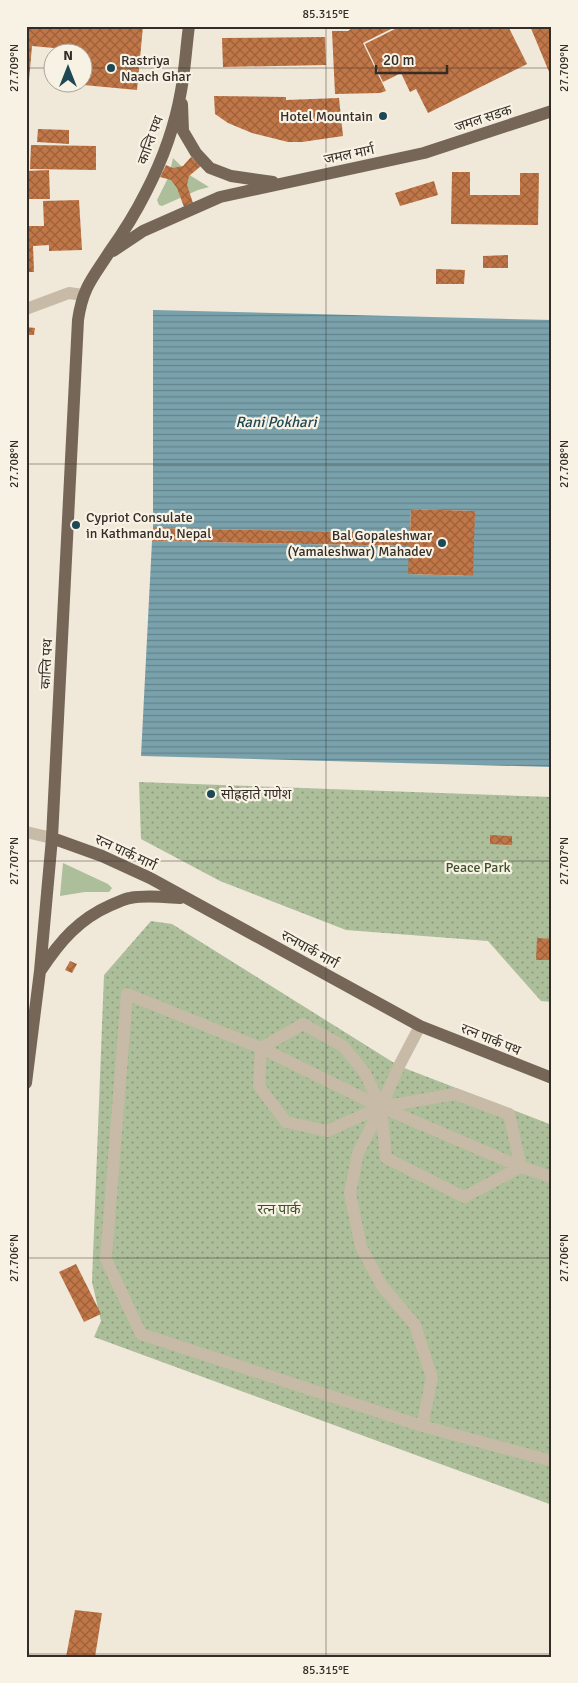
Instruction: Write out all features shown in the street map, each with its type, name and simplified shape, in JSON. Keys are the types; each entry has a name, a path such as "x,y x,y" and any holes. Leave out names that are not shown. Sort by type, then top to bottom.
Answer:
{"main road":[{"name":"कान्ति पथ","path":"26,1083 40,971 52,838 78,320 83,295 92,277 146,193 161,158 173,125 181,91 189,26"},
{"path":"181,91 183,131 196,153 210,168 230,176 280,184"},
{"name":"जमल सडक","path":"424,153 552,111"},
{"name":"जमल मार्ग","path":"280,184 424,153"},
{"name":"कान्ति पथ","path":"109,253 143,231 220,197 280,184"},
{"name":"रत्न पार्क मार्ग","path":"52,838 78,846 124,866 185,898"},
{"path":"40,971 56,947 77,926 101,910 128,898 151,896 185,898"},
{"name":"रत्नपार्क मार्ग","path":"185,898 420,1026"},
{"name":"रत्न पार्क पथ","path":"420,1026 552,1078"}],"street":[{"path":"26,309 69,293 83,295"},
{"path":"26,832 52,838"},
{"path":"552,1177 521,1167 381,1106 260,1048 128,994 106,1259 141,1334 422,1426 552,1461"},
{"path":"260,1048 303,1024 344,1046 365,1073 381,1106 386,1158 464,1197 521,1167"},
{"path":"420,1026 358,1153 350,1193 361,1247 382,1286 415,1325 432,1378 422,1426"},
{"path":"260,1048 259,1086 286,1122 326,1131 381,1106 455,1094 509,1114 521,1167"}],"green space":[{"path":"173,158 191,176 209,187 162,206 159,205 157,200 169,176"},
{"name":"Peace Park","path":"139,782 552,797 552,1002 541,1001 488,941 346,930 220,881 141,839"},
{"path":"63,863 108,884 112,888 109,892 85,892 60,896"},
{"name":"रत्न पार्क","path":"151,921 172,924 399,1066 552,1125 552,1505 94,1337 101,1321 92,1282 104,975"}],"water":[{"name":"Rani Pokhari","path":"153,310 552,320 552,767 141,756 152,541 410,546 409,574 472,576 474,511 411,509 410,533 153,528"}],"building":[{"name":"Rastriya Naach Ghar","path":"26,26 143,26 137,90 92,86 92,42 42,42 42,47 32,46 28,92 26,92"},
{"path":"355,26 397,26 363,43 386,91 380,93 335,94 332,31 348,31"},
{"path":"401,26 508,26 527,64 428,113 416,89 410,92 401,73 383,82 365,44"},
{"path":"530,26 552,26 552,79"},
{"path":"325,37 326,65 223,67 222,38"},
{"path":"214,96 286,97 286,100 339,98 343,136 302,142 288,142 252,133 228,123 215,114"},
{"path":"38,129 69,130 69,144 37,142"},
{"path":"31,145 96,146 96,170 30,169"},
{"path":"191,157 201,166 189,176 187,185 193,203 184,207 177,188 171,180 160,177 166,165 173,168 183,166"},
{"path":"49,170 50,199 26,199 26,171"},
{"path":"452,172 470,172 470,195 520,195 520,173 539,173 538,225 451,224"},
{"path":"434,181 438,195 400,206 395,193"},
{"path":"79,200 82,250 49,251 49,245 33,246 34,272 26,272 26,226 44,226 43,201"},
{"path":"508,255 508,268 483,268 483,256"},
{"path":"436,269 465,270 464,284 436,284"},
{"path":"26,327 35,328 34,335 26,335"},
{"path":"411,509 475,511 473,576 408,574 409,546 152,541 153,528 410,533"},
{"path":"490,835 512,836 512,845 490,844"},
{"path":"537,938 552,939 552,960 536,960"},
{"path":"70,961 77,964 72,973 65,970"},
{"path":"76,1264 101,1314 84,1322 59,1272"},
{"path":"75,1610 102,1613 95,1657 66,1657"}],"place":[{"name":"Rastriya Naach Ghar","path":"111,68"},
{"name":"Hotel Mountain","path":"383,116"},
{"name":"Cypriot Consulate in Kathmandu, Nepal","path":"76,525"},
{"name":"Bal Gopaleshwar (Yamaleshwar) Mahadev","path":"442,543"},
{"name":"सोह्रहाते गणेश","path":"211,794"}]}
